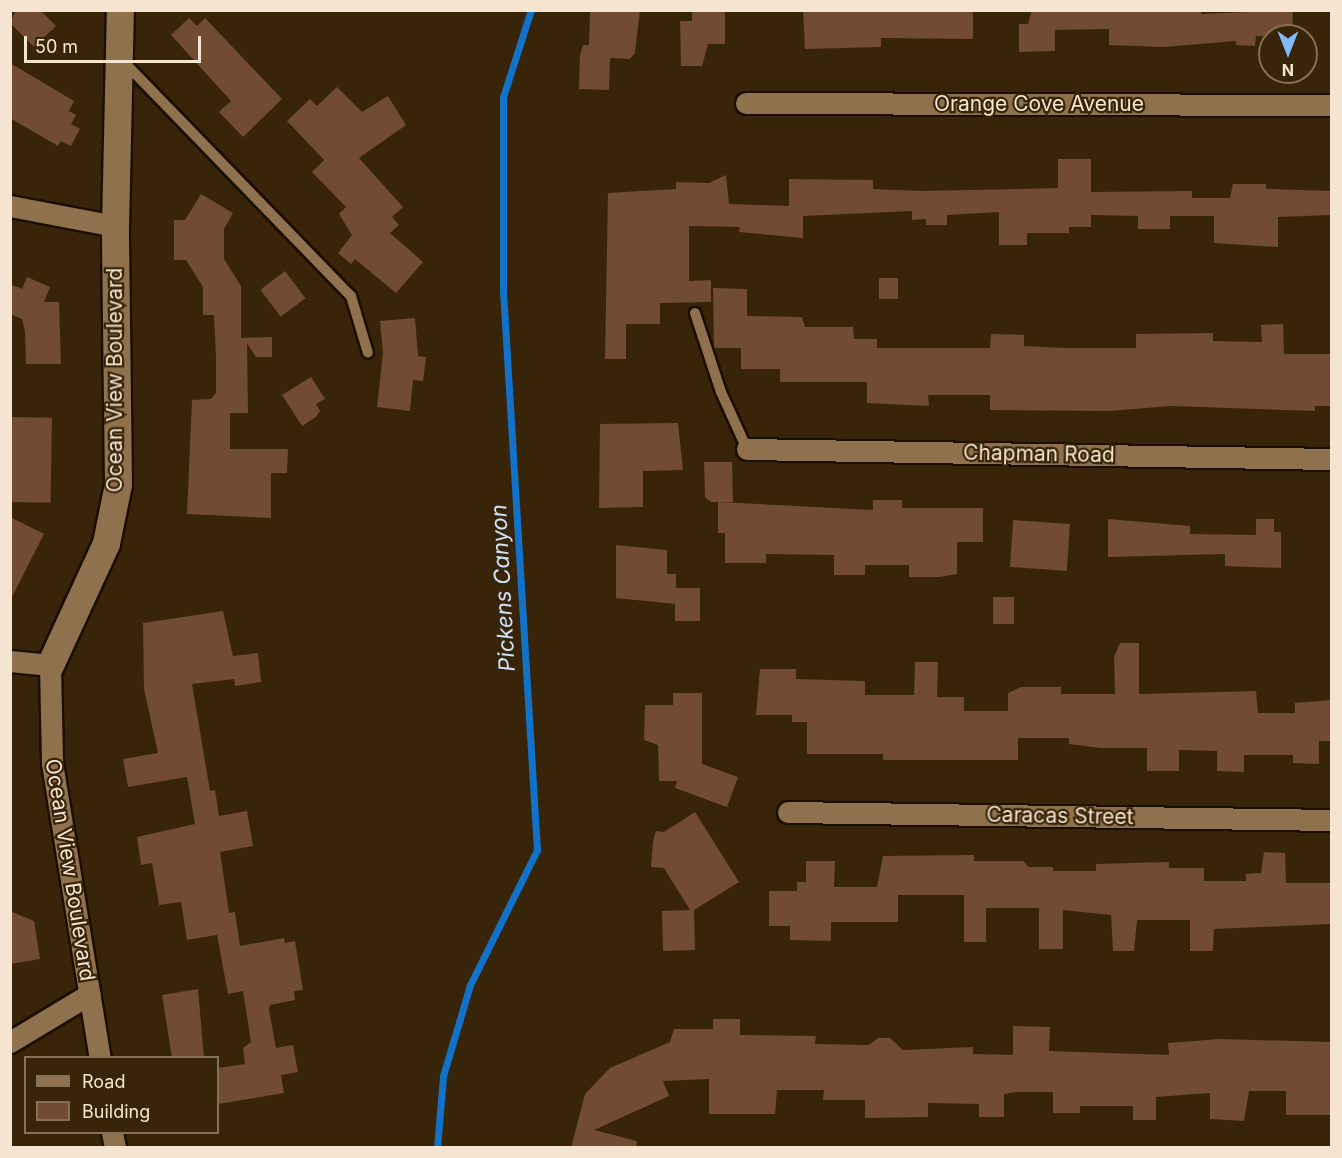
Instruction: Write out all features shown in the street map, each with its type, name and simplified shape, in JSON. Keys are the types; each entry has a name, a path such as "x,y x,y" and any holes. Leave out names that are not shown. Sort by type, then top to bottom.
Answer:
{"street":[{"name":"Ocean View Boulevard","path":"100,1056 52,763 50,665 106,543 118,484 115,226 120,10"},
{"name":"Orange Cove Avenue","path":"746,103 1332,105"},
{"path":"10,206 115,226"},
{"name":"Chapman Road","path":"747,449 1332,459"},
{"path":"10,661 50,665"},
{"name":"Caracas Street","path":"788,812 1332,820"},
{"path":"10,1042 90,994"}],"lane":[{"path":"119,56 351,296 368,353"},
{"path":"695,313 721,392 747,449"}],"building":[{"path":"16,10 40,10 56,26 34,47 10,23"},
{"path":"590,10 640,10 635,53 630,59 610,58 609,90 579,89 580,55 583,45 589,45"},
{"path":"692,10 725,10 725,44 708,44 702,66 681,66 680,21 692,21"},
{"path":"803,10 973,10 973,39 881,38 881,47 805,49"},
{"path":"1032,10 1201,10 1201,14 1293,10 1292,24 1258,24 1255,46 1236,45 1236,41 1163,47 1109,45 1109,29 1055,30 1055,51 1019,52 1019,24 1028,24"},
{"path":"189,18 197,26 205,18 282,99 243,137 219,112 231,101 171,35"},
{"path":"10,63 74,101 69,111 76,115 71,124 80,129 71,146 61,141 58,146 10,118"},
{"path":"337,87 362,112 388,96 406,125 359,158 403,207 392,217 399,225 390,233 423,262 396,293 355,259 351,264 338,253 352,235 339,214 346,207 312,172 324,160 287,121 310,99 317,106"},
{"path":"1058,159 1091,159 1091,192 1192,191 1192,198 1230,198 1233,184 1266,184 1266,189 1332,191 1332,215 1278,217 1278,247 1214,243 1214,216 1170,216 1170,229 1138,229 1138,216 1091,215 1091,227 1069,227 1069,233 1027,233 1027,245 999,245 999,212 947,215 947,225 926,225 926,219 912,220 912,211 803,216 803,238 739,232 740,227 689,226 689,281 711,280 711,302 660,303 660,324 626,324 626,359 605,359 608,193 676,189 676,182 709,183 726,175 729,204 789,206 789,179 873,180 873,189 921,191 1058,188"},
{"path":"201,194 233,213 224,229 224,259 241,286 241,338 272,337 272,357 256,357 247,343 248,413 230,413 230,449 288,449 287,473 271,473 271,518 187,514 192,400 211,399 216,393 216,357 214,315 203,315 203,287 186,260 174,260 174,220 185,220"},
{"path":"285,271 305,298 281,317 260,290"},
{"path":"27,277 50,287 44,302 59,302 61,364 26,364 25,332 22,319 10,314 10,284 22,289"},
{"path":"879,278 898,278 898,299 879,299"},
{"path":"713,288 747,289 747,316 802,317 805,327 853,327 854,339 877,339 877,348 990,348 991,334 1024,335 1024,346 1063,348 1136,348 1136,334 1213,333 1213,341 1262,342 1261,325 1283,324 1284,354 1332,354 1332,406 1315,406 1315,411 1171,406 1109,411 990,410 990,395 928,395 929,406 867,403 867,382 780,382 780,369 741,369 741,348 714,348"},
{"path":"415,318 418,356 426,357 423,381 413,380 410,411 377,407 383,353 380,321"},
{"path":"311,377 325,399 316,404 320,411 316,417 302,426 282,395"},
{"path":"10,417 52,418 51,503 10,502"},
{"path":"678,423 683,470 643,471 643,507 599,508 600,424"},
{"path":"704,462 732,462 733,502 711,502 705,497"},
{"path":"873,500 902,500 902,508 983,508 983,542 957,542 957,574 939,577 909,577 909,565 865,565 865,575 834,575 834,555 766,554 766,563 725,563 725,533 718,533 718,502 873,510"},
{"path":"10,517 44,534 10,601"},
{"path":"1108,519 1190,526 1190,534 1256,535 1256,519 1274,519 1274,532 1281,532 1281,568 1225,566 1225,554 1108,557"},
{"path":"1013,520 1070,524 1067,571 1010,567"},
{"path":"616,545 667,550 667,574 676,574 676,588 700,588 700,621 675,621 675,604 616,598"},
{"path":"993,597 1014,597 1014,624 993,624"},
{"path":"223,611 233,656 258,653 261,682 235,686 234,679 192,684 210,791 215,790 219,816 247,811 253,846 220,852 229,913 235,912 240,946 284,938 285,943 295,941 303,990 294,991 295,1000 270,1005 269,1010 276,1048 293,1045 298,1072 281,1075 284,1093 219,1104 219,1068 245,1064 243,1048 251,1042 243,991 228,994 217,935 187,940 181,902 159,905 152,863 141,865 137,837 195,824 187,777 128,787 123,759 158,753 144,689 143,623"},
{"path":"1120,643 1139,643 1139,694 1256,691 1258,713 1295,713 1295,703 1332,700 1332,741 1319,741 1319,764 1293,763 1293,755 1244,755 1244,772 1217,771 1217,751 1179,750 1179,771 1147,771 1147,748 1101,748 1069,744 1069,738 1018,738 1018,760 883,760 883,754 807,754 807,722 792,722 792,715 756,715 760,669 796,669 796,679 865,681 865,695 914,695 915,662 938,662 937,697 964,697 964,711 1008,711 1008,693 1021,687 1061,687 1061,694 1115,694 1114,657"},
{"path":"673,693 702,693 702,764 738,777 727,807 675,788 677,781 659,781 658,745 644,740 645,705 673,705"},
{"path":"695,812 739,882 694,910 695,950 663,951 662,911 690,910 664,868 651,867 653,841 656,831 664,832"},
{"path":"1264,852 1285,853 1286,883 1332,883 1332,924 1214,929 1213,951 1190,951 1190,920 1137,920 1134,951 1113,951 1111,915 1063,910 1063,949 1039,949 1039,908 986,908 986,942 964,942 964,895 898,895 898,922 831,922 831,941 790,940 790,926 769,926 769,891 797,891 797,882 806,882 806,861 835,861 834,887 877,887 883,856 974,855 974,861 1023,861 1029,867 1053,867 1053,871 1096,871 1096,864 1169,862 1169,868 1204,868 1204,881 1246,881 1246,874 1261,873"},
{"path":"10,911 34,921 40,959 10,964"},
{"path":"198,989 204,1056 172,1056 162,995"},
{"path":"713,1019 740,1019 740,1035 816,1036 815,1044 869,1045 878,1038 890,1038 903,1050 973,1047 973,1054 1013,1055 1013,1026 1050,1027 1049,1051 1169,1055 1168,1043 1219,1039 1332,1042 1332,1115 1286,1115 1286,1091 1249,1091 1244,1121 1210,1119 1210,1093 1156,1097 1156,1120 1133,1120 1133,1106 1080,1106 1080,1113 1053,1113 1053,1092 1016,1092 1004,1094 1004,1117 979,1117 979,1104 928,1103 928,1117 865,1118 865,1100 823,1100 824,1090 777,1090 775,1114 709,1114 709,1079 663,1081 669,1096 594,1130 637,1141 636,1148 571,1148 585,1094 610,1068 670,1042 674,1029 713,1029"}],"waterway":[{"name":"Pickens Canyon","path":"437,1148 443,1076 470,985 537,850 503,291 503,97 531,10"}]}
